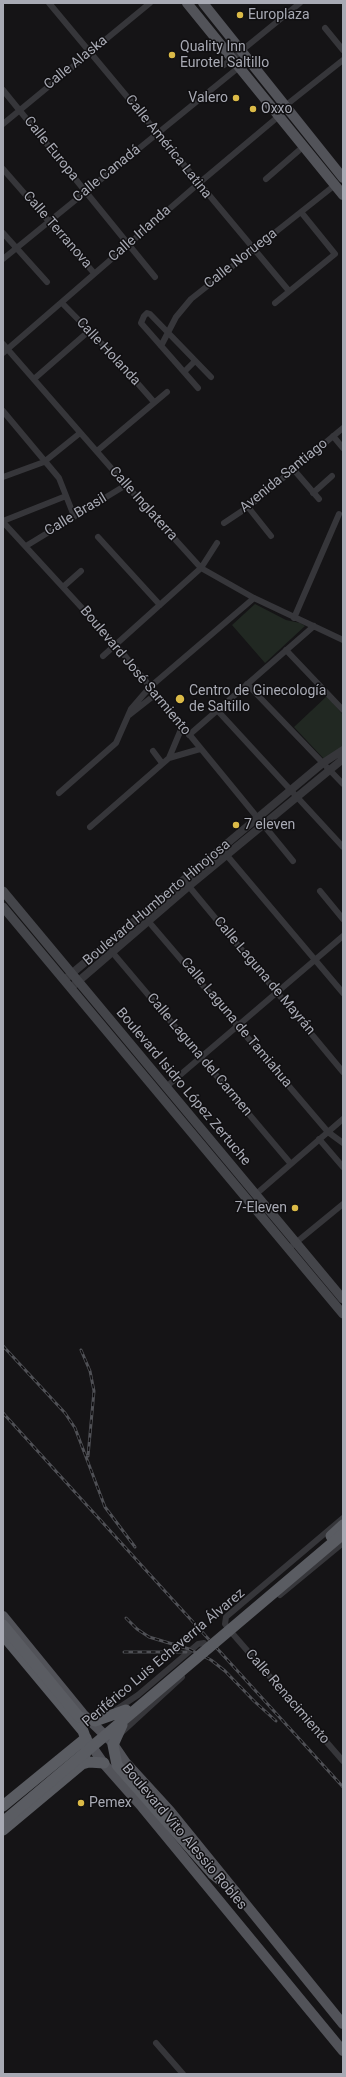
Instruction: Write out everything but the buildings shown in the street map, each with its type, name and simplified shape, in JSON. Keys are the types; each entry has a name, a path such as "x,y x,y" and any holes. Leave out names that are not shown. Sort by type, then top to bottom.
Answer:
{"highway":[{"name":"Periférico Luis Echeverría Álvarez","path":"3,1822 343,1525"},
{"name":"Periférico Luis Echeverría Álvarez","path":"3,1812 128,1713 343,1534"},
{"path":"3,1625 79,1717 95,1721 128,1713"},
{"path":"3,1635 79,1726 86,1738 87,1752 82,1764"},
{"path":"128,1713 115,1737 113,1753 117,1765 213,1874 235,1892"},
{"path":"86,1738 119,1752"},
{"path":"3,1806 67,1752 86,1738"},
{"path":"67,1752 72,1752 80,1756 82,1764"},
{"path":"3,1830 82,1764 89,1762 104,1763"}],"main road":[{"path":"187,3 228,62 239,67 343,195"},
{"path":"203,3 343,178"},
{"name":"Boulevard Isidro López Zertuche","path":"3,890 166,1088 226,1167 255,1195 343,1314"},
{"name":"Boulevard Isidro López Zertuche","path":"3,907 70,988 226,1167 292,1246 343,1299"},
{"name":"Boulevard Vito Alessio Robles","path":"3,1616 83,1714 119,1752 170,1811 343,2024"},
{"name":"Boulevard Vito Alessio Robles","path":"3,1642 52,1702 86,1738 104,1763 170,1840 339,2046"},
{"path":"114,1774 117,1767 119,1752 118,1744 122,1733"},
{"path":"339,2046 337,2030 343,2030"}],"street":[{"name":"Calle América Latina","path":"49,3 158,133 198,184 289,291"},
{"name":"Calle Alaska","path":"3,124 150,3"},
{"path":"228,62 300,3"},
{"path":"325,28 343,50"},
{"name":"Calle Canadá","path":"3,259 249,59"},
{"path":"285,106 343,60"},
{"name":"Calle Europa","path":"3,90 155,277"},
{"name":"Calle Irlanda","path":"4,349 62,303 94,273 279,116"},
{"path":"266,179 304,146"},
{"name":"Calle Terranova","path":"3,169 94,273"},
{"name":"Calle Noruega","path":"161,346 182,307 335,185"},
{"path":"276,302 335,254 301,212"},
{"path":"3,233 47,282"},
{"name":"Calle Holanda","path":"62,303 154,402"},
{"path":"198,388 141,323 141,318 147,313 150,314 211,377"},
{"path":"34,380 89,331"},
{"name":"Calle Inglaterra","path":"4,349 34,380 201,568 254,598 343,640"},
{"path":"184,372 195,361"},
{"path":"97,451 167,392"},
{"path":"3,412 58,478 74,516"},
{"name":"Avenida Santiago","path":"224,523 248,507 343,428"},
{"path":"3,477 44,462 80,433"},
{"path":"333,436 343,448"},
{"path":"294,470 319,499"},
{"path":"313,493 332,476"},
{"name":"Calle Brasil","path":"26,546 126,485"},
{"path":"3,521 66,496"},
{"path":"248,507 271,536"},
{"path":"294,618 339,514"},
{"name":"Boulevard José Sarmiento","path":"3,521 116,645 293,861"},
{"path":"98,537 160,605"},
{"path":"103,656 201,568 217,543"},
{"path":"63,587 81,571"},
{"path":"59,793 116,743 131,709 150,686 254,598"},
{"path":"189,735 314,626"},
{"path":"286,650 343,710"},
{"path":"247,684 343,784"},
{"path":"128,716 156,694"},
{"path":"138,700 143,705"},
{"path":"217,710 343,847"},
{"path":"169,758 182,727"},
{"path":"90,827 169,758 200,749"},
{"name":"Boulevard Humberto Hinojosa","path":"70,988 109,949 343,750"},
{"path":"152,751 162,763"},
{"name":"Boulevard Humberto Hinojosa","path":"326,766 343,759"},
{"path":"224,852 343,993"},
{"name":"Calle Laguna de Mayrán","path":"187,883 343,1072"},
{"path":"320,891 343,919"},
{"name":"Calle Laguna de Tamiahua","path":"146,918 328,1132 343,1143"},
{"path":"166,1088 343,936"},
{"name":"Boulevard Humberto Hinojosa","path":"64,980 109,949"},
{"name":"Calle Laguna del Carmen","path":"109,949 291,1164"},
{"path":"255,1195 343,1119"},
{"path":"320,1139 343,1167"},
{"path":"292,1246 343,1204"},
{"name":"Calle Renacimiento","path":"343,1518 226,1617 225,1624 234,1631 343,1761"},
{"path":"234,1631 343,1543"},
{"name":"Periférico Luis Echeverría Álvarez","path":"106,1716 138,1695 198,1644 204,1643 207,1646 209,1652 208,1655 122,1733 119,1752"},
{"path":"83,1714 92,1718 106,1716 106,1724 110,1731 122,1733"},
{"path":"156,2044 184,2074"}],"shaded area":[{"path":"255,604 286,620 300,623 305,626 265,663 232,625"},
{"path":"327,696 343,715 343,748 325,760 294,727"}],"railway":[{"path":"3,1346 65,1413 75,1428 105,1507 135,1547"},
{"path":"81,1350 90,1371 94,1391 88,1456"},
{"path":"3,1413 343,1787"},
{"path":"126,1618 137,1629 149,1637 189,1649 211,1660 225,1671 276,1721"},
{"path":"124,1652 186,1652"}],"place":[{"name":"Europlaza","path":"240,15"},
{"name":"Quality Inn Eurotel Saltillo","path":"172,55"},
{"name":"Valero","path":"236,98"},
{"name":"Oxxo","path":"253,109"},
{"name":"Centro de Ginecología de Saltillo","path":"180,699"},
{"name":"7 eleven","path":"236,825"},
{"name":"7-Eleven","path":"295,1208"},
{"name":"Pemex","path":"81,1803"}]}
